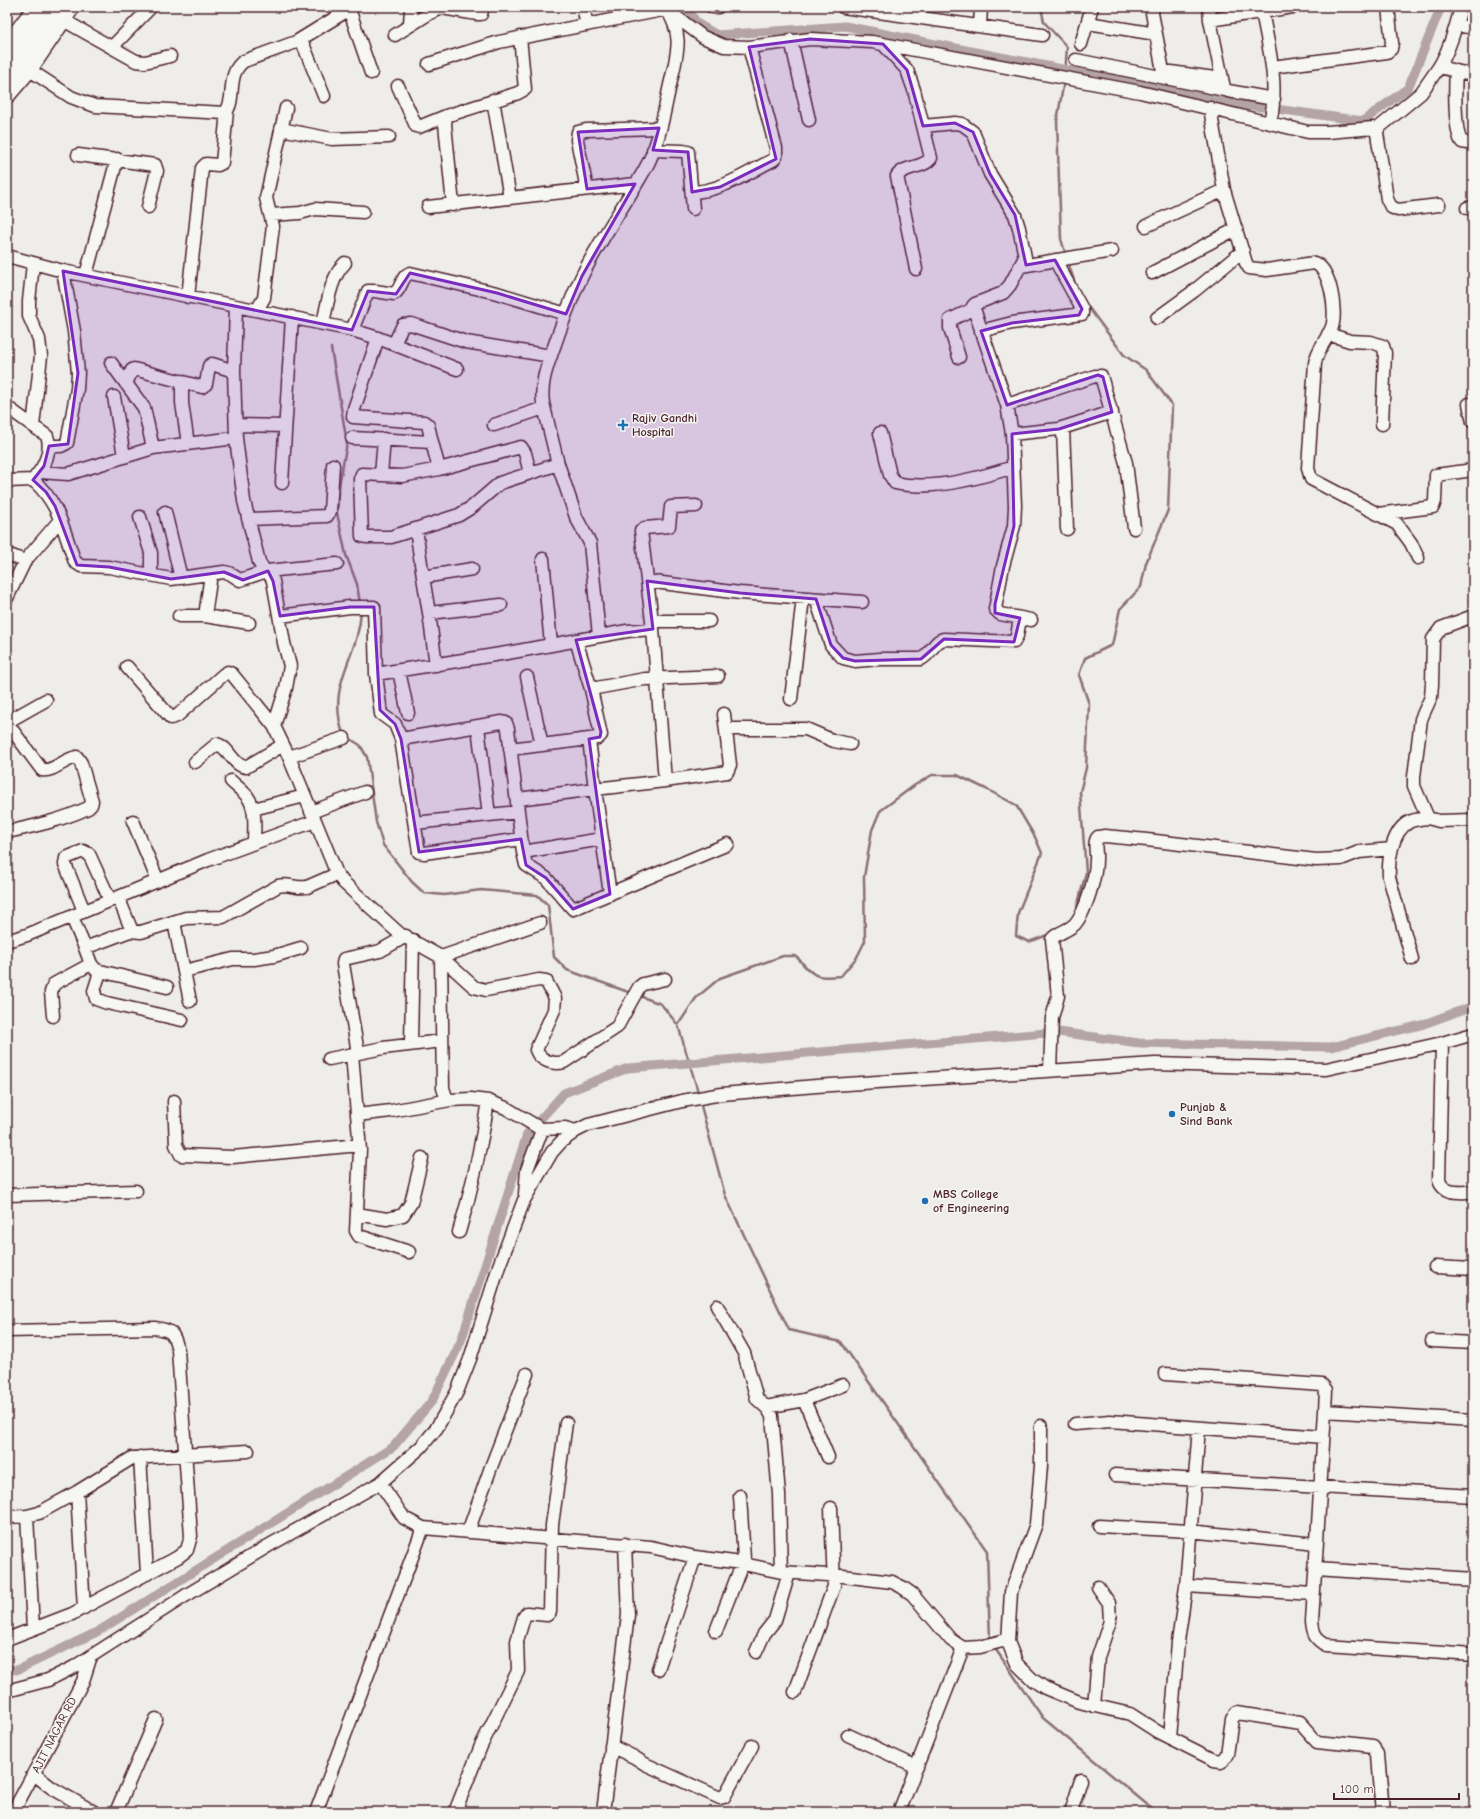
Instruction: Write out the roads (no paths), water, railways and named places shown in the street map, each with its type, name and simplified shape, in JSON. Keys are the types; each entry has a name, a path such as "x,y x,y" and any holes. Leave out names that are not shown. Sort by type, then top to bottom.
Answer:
{"highway":[{"path":"7,83 20,65 49,11"}],"street":[{"path":"7,42 49,11 74,7"},
{"path":"112,47 151,7"},
{"path":"410,25 411,7"},
{"path":"395,35 437,8 481,14 483,7"},
{"path":"583,7 587,25"},
{"path":"712,7 718,7"},
{"path":"843,7 878,9 1042,35"},
{"path":"980,26 981,7"},
{"path":"1081,44 1092,7"},
{"path":"1153,7 1152,13 1163,71 1223,84 1274,101"},
{"path":"1209,7 1210,20 1223,84"},
{"path":"1210,20 1292,7"},
{"path":"1272,67 1387,52 1391,49 1392,43 1388,7"},
{"path":"1376,130 1421,93 1439,67 1446,55 1457,24 1461,7"},
{"path":"188,297 202,168 206,164 222,164 227,111 236,70 239,64 301,39 351,8 371,73"},
{"path":"599,636 590,543 576,517 558,464 544,408 542,385 566,314 582,276 645,169 653,150 679,42 670,8"},
{"path":"429,64 520,37 670,8 713,42 736,48 791,40 830,39 883,44 1140,92 1210,108 1271,119 1308,132 1328,132 1370,128 1376,130"},
{"path":"49,11 139,62 170,56"},
{"path":"1262,12 1272,67 1274,101 1271,119"},
{"path":"1088,22 1156,34"},
{"path":"1457,24 1473,28"},
{"path":"398,86 416,126 419,127 446,116 518,93 525,89 520,37"},
{"path":"301,39 324,96"},
{"path":"791,40 810,120"},
{"path":"883,44 907,70 931,158 926,163 902,171 897,176 916,269"},
{"path":"692,192 702,192 720,187 774,160 776,157 776,148 749,47"},
{"path":"1076,60 1223,84"},
{"path":"7,98 20,65 71,97 95,106 221,113 227,111"},
{"path":"1439,67 1473,75"},
{"path":"1456,71 1455,96 1458,136 1462,142 1473,144"},
{"path":"493,100 510,198"},
{"path":"257,310 264,298 273,226 266,198 286,108"},
{"path":"1210,108 1224,190 1246,263 1253,270 1267,270 1310,262 1321,266 1330,285 1334,315 1332,327 1319,350 1315,363 1308,468 1309,475 1316,483 1378,514 1401,528 1411,543 1418,558"},
{"path":"446,116 445,124 453,204"},
{"path":"923,126 955,123 962,124 973,132 990,174 1017,222 1025,252 1025,257 1021,266 1003,293 975,304 973,309 950,320 950,328 959,357"},
{"path":"588,189 577,140 578,132 659,128"},
{"path":"281,130 332,138 389,137"},
{"path":"1376,130 1380,146 1387,199 1391,207 1398,210 1439,205"},
{"path":"653,150 688,152 693,209"},
{"path":"78,155 155,165 157,171 148,207"},
{"path":"86,275 117,159"},
{"path":"428,207 635,184"},
{"path":"1146,226 1224,190"},
{"path":"271,215 300,214 315,209 363,212"},
{"path":"1152,273 1236,229"},
{"path":"1021,266 1112,251"},
{"path":"1157,318 1194,291 1243,251"},
{"path":"7,256 63,271 188,297 292,316 352,330 378,338 457,369"},
{"path":"981,331 1012,323 1082,314 1082,309 1062,259"},
{"path":"328,324 335,278 339,269 345,263"},
{"path":"33,264 29,316 40,339 42,356 33,426"},
{"path":"49,446 61,446 67,443 78,389 76,342 63,271"},
{"path":"352,330 368,291 375,290 394,294 399,289 405,276 410,273 497,293 566,314"},
{"path":"236,306 234,371 236,438 242,490 259,562 262,569 266,571 273,581 284,643 290,666 274,726"},
{"path":"816,599 831,645 843,658 855,661 880,658 925,658 937,642 944,638 1014,642 1026,619 1000,614 995,609 1003,566 1014,526 1012,434 1007,405 973,309"},
{"path":"282,483 292,316"},
{"path":"394,344 403,325 411,324 466,342 551,356"},
{"path":"1328,334 1350,341 1371,342 1383,346 1385,352 1382,424"},
{"path":"378,338 354,409 353,417 424,422 428,425 439,469"},
{"path":"111,363 144,408 153,448"},
{"path":"126,384 132,370 134,369 204,387 210,366 212,364 234,371"},
{"path":"1007,405 1098,375 1102,377 1127,470 1134,528"},
{"path":"182,381 182,403 188,444"},
{"path":"114,397 124,456"},
{"path":"1469,404 1473,422"},
{"path":"7,407 47,436 49,446 44,466 37,476"},
{"path":"494,425 544,408"},
{"path":"1012,434 1063,428 1112,412"},
{"path":"236,425 285,426"},
{"path":"1063,428 1068,528"},
{"path":"880,433 890,475 895,483 950,483 978,478 1013,467"},
{"path":"7,481 37,476 74,473 153,448 236,438"},
{"path":"352,438 432,442"},
{"path":"381,476 384,439"},
{"path":"530,473 525,453 521,447 439,469 402,476 365,474 360,476 362,536 391,537 459,515 472,507 500,483 558,464"},
{"path":"248,519 327,516 330,511 333,465"},
{"path":"1378,514 1433,507 1435,501 1436,475 1473,470"},
{"path":"37,476 60,520 77,565 109,567 165,578 181,578 226,572 238,579 243,580 266,571 337,564"},
{"path":"665,781 652,625 641,534 642,529 669,526 671,507 696,506"},
{"path":"165,512 181,578"},
{"path":"140,517 151,553 150,575"},
{"path":"7,598 25,561 60,520"},
{"path":"416,529 436,665"},
{"path":"7,554 25,561"},
{"path":"543,560 551,645"},
{"path":"423,577 472,569"},
{"path":"205,616 211,574"},
{"path":"647,581 740,593 862,602"},
{"path":"791,699 803,598"},
{"path":"429,613 501,605"},
{"path":"280,616 361,607 374,607 376,674 381,714 395,724 400,739 415,823 417,850 420,853 521,839"},
{"path":"179,616 205,616 249,623"},
{"path":"1428,818 1414,786 1414,778 1421,719 1431,697 1431,647 1433,639 1441,628 1473,616"},
{"path":"376,674 551,645 652,625 709,621"},
{"path":"510,749 598,738 601,735 591,689 576,640"},
{"path":"127,667 171,718 177,716 223,675 228,672 232,674 274,726 290,757 337,874 343,882 391,926 441,956 466,982 479,989 486,990 539,980 546,981 555,998 554,1010 536,1050 540,1057 558,1064 570,1060 612,1032 623,1018 639,987 643,984 665,979"},
{"path":"400,671 408,713"},
{"path":"591,689 656,678 718,676"},
{"path":"527,677 542,745"},
{"path":"7,832 62,819 88,808 91,805 92,801 81,763 77,757 51,769 42,770 7,723 46,700"},
{"path":"518,799 727,772 730,765 724,714"},
{"path":"400,739 502,722 506,723 518,799 521,839 526,864 546,878 572,909 728,844"},
{"path":"478,727 489,815"},
{"path":"726,729 806,729 834,741 850,744"},
{"path":"290,757 344,738"},
{"path":"589,739 610,894"},
{"path":"195,762 217,744 223,746 240,765 246,767 283,745"},
{"path":"231,781 246,794 251,801 253,809 254,843"},
{"path":"7,941 27,935 158,880 254,843 365,792"},
{"path":"253,809 305,796"},
{"path":"415,823 518,812"},
{"path":"1412,959 1389,877 1391,849 1406,824 1415,820 1428,818 1439,821 1473,820"},
{"path":"133,821 158,880"},
{"path":"1050,1070 1052,1018 1058,996 1052,939 1075,924 1085,904 1095,872 1096,842 1098,837 1147,840 1316,860 1341,859 1359,852 1391,849"},
{"path":"523,852 602,839"},
{"path":"84,912 65,864 66,858 84,851 89,854 132,931"},
{"path":"84,948 132,931 141,932 189,918 223,917 278,886 285,885 301,888 306,887 337,874"},
{"path":"72,917 84,948 95,968 94,991 96,999 107,1003 182,1020"},
{"path":"174,922 190,1001"},
{"path":"441,956 540,923"},
{"path":"409,938 411,1044"},
{"path":"409,938 380,951 344,959 343,964 355,1054 357,1115 360,1145 356,1227 360,1236 409,1252"},
{"path":"184,971 233,959 254,959 274,956 301,948"},
{"path":"441,956 442,1080 444,1094 450,1100"},
{"path":"53,1016 51,992 54,984 95,968 166,986"},
{"path":"9,1694 61,1675 261,1549 380,1483 421,1447 436,1429 457,1392 470,1359 499,1266 524,1200 552,1152 561,1142 576,1130 588,1125 682,1101 722,1094 1050,1070 1155,1064 1326,1069 1442,1043 1473,1034"},
{"path":"330,1059 411,1044 442,1041"},
{"path":"1442,1043 1440,1185 1448,1191 1473,1192"},
{"path":"357,1115 391,1111 450,1100 471,1099 488,1101 506,1108 541,1129 565,1128 576,1130"},
{"path":"174,1101 176,1145 181,1155 233,1157 311,1148 360,1145"},
{"path":"459,1232 473,1188 480,1156 488,1101"},
{"path":"524,1200 527,1170 541,1129"},
{"path":"357,1214 387,1219 403,1215 411,1203 422,1158"},
{"path":"7,1195 136,1191"},
{"path":"1435,1266 1473,1269"},
{"path":"717,1306 744,1353 755,1394 760,1402 771,1413 773,1422 785,1572 775,1620 764,1634 756,1652"},
{"path":"7,1331 155,1328 169,1330 173,1334 178,1350 187,1454 191,1536 189,1545 183,1554 84,1608 7,1639"},
{"path":"1432,1341 1473,1343"},
{"path":"468,1532 527,1374"},
{"path":"1165,1374 1322,1385 1326,1390 1321,1488 1313,1594 1313,1632 1316,1638 1326,1645 1473,1655"},
{"path":"766,1407 804,1400 843,1385"},
{"path":"804,1400 828,1457"},
{"path":"1325,1411 1473,1420"},
{"path":"1075,1424 1110,1421 1323,1437"},
{"path":"455,1812 481,1746 518,1671 517,1641 524,1617 527,1613 547,1615 550,1612 551,1540 555,1492 566,1423"},
{"path":"1041,1426 1041,1466 1036,1524 1011,1592 1005,1642 1017,1664 1033,1680 1065,1698 1130,1714 1170,1738 1214,1760 1222,1761 1227,1754 1232,1719 1237,1713 1300,1723 1317,1742 1374,1748 1378,1754 1383,1812"},
{"path":"1170,1738 1178,1642 1186,1586 1189,1531 1199,1428"},
{"path":"7,1517 27,1516 39,1513 77,1492 126,1461 140,1457 248,1451"},
{"path":"140,1457 147,1574"},
{"path":"1115,1475 1473,1496"},
{"path":"380,1483 404,1518 423,1528 551,1540 652,1547 695,1557 785,1572 892,1582 912,1594 951,1640 963,1648 980,1648 1005,1642"},
{"path":"77,1492 84,1608"},
{"path":"716,1631 744,1564 745,1553 740,1496"},
{"path":"795,1692 830,1601 834,1586 835,1576 831,1508"},
{"path":"27,1516 33,1629"},
{"path":"1099,1526 1189,1531 1316,1544"},
{"path":"316,1812 423,1528"},
{"path":"603,1812 628,1615 625,1544"},
{"path":"658,1669 695,1557"},
{"path":"1315,1569 1473,1578"},
{"path":"1186,1586 1313,1594"},
{"path":"1094,1706 1098,1657 1109,1628 1111,1614 1109,1603 1098,1587"},
{"path":"899,1812 963,1648"},
{"name":"AJIT NAGAR RD","path":"13,1812 82,1681 91,1656"},
{"path":"116,1812 156,1719"},
{"path":"848,1735 917,1767"},
{"path":"611,1746 645,1764 720,1798 724,1797 752,1746"},
{"path":"34,1774 52,1788 94,1812"},
{"path":"1071,1812 1081,1780"}],"waterway":[{"path":"686,7 698,24 717,35 845,26 1239,104 1363,121 1408,88 1441,7"},
{"path":"1041,7 1044,22 1067,47 1065,74"},
{"path":"1064,81 1057,121 1061,239 1066,255"},
{"path":"1068,262 1076,287"},
{"path":"1076,912 1086,872 1080,792 1086,768 1089,704 1079,675 1085,658 1112,645 1120,609 1141,587 1146,563 1168,510 1172,405 1146,370 1124,355 1086,304"},
{"path":"331,348 347,443 340,480 337,513 346,555 357,584 360,604"},
{"path":"343,734 339,716 338,699 345,671 359,628 361,611"},
{"path":"347,737 360,745 367,757 376,822 383,845 412,882 424,893 444,895 481,890 537,895 548,905 554,957 567,970 631,993"},
{"path":"678,1025 696,998 720,978 783,956 796,956 815,975 825,977 841,976 857,957 865,941 864,877 872,830 880,811 915,785 932,775 957,775 1016,805 1035,837 1042,853 1018,913 1016,936 1029,942 1050,934"},
{"path":"637,995 661,1004 678,1025 699,1095"},
{"path":"7,1669 17,1670 97,1632 393,1447 432,1401 461,1341 527,1134 564,1093 628,1068 1058,1032 1139,1043 1331,1047 1421,1025 1473,1006"},
{"path":"700,1102 725,1195 789,1330 841,1342 987,1551 990,1641"},
{"path":"994,1647 1043,1718 1156,1812"}],"place":[{"name":"Rajiv Gandhi Hospital","path":"623,425"},
{"name":"Punjab & Sind Bank","path":"1172,1114"},
{"name":"MBS College of Engineering","path":"925,1201"}]}
